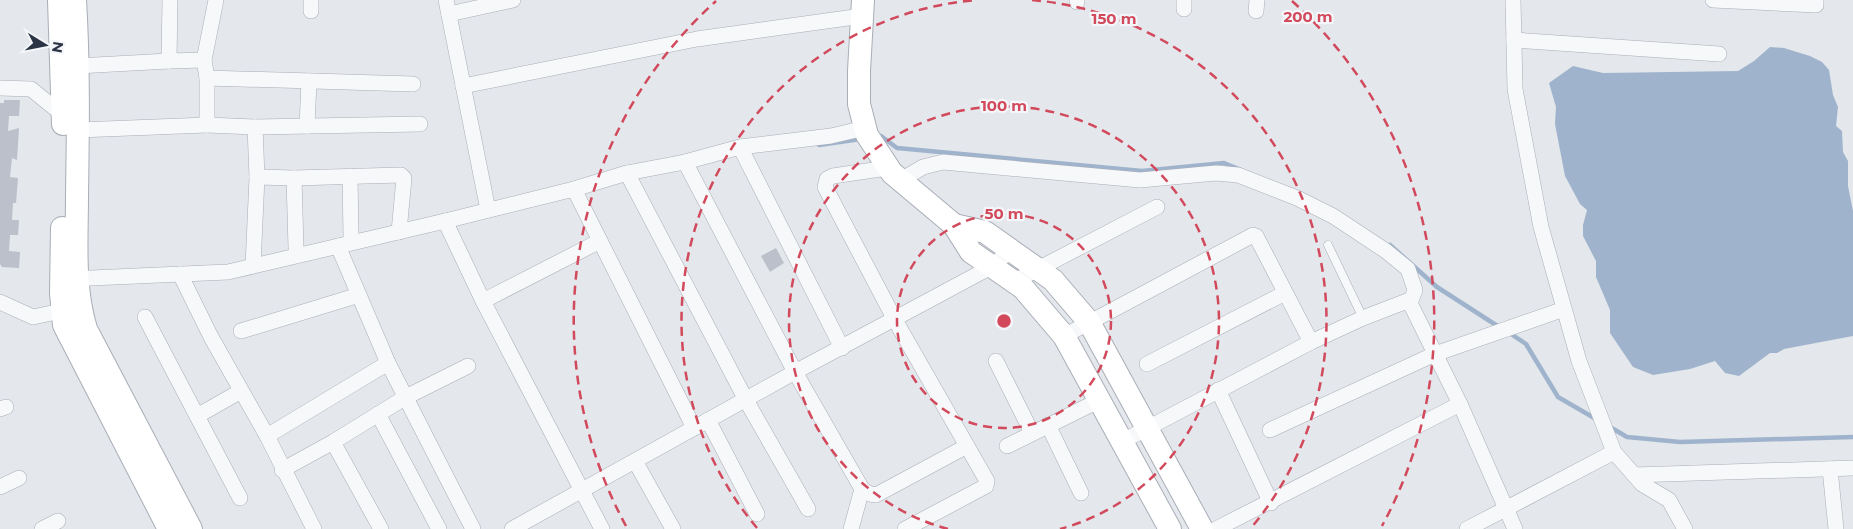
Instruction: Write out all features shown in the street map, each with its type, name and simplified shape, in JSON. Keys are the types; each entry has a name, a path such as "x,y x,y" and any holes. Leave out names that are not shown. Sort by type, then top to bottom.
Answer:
{"street":[{"path":"169,61 170,0"},
{"path":"207,125 207,78 204,60 216,0"},
{"path":"488,210 448,7 513,0"},
{"path":"1513,0 1516,89 1519,108 1541,227 1579,361 1614,452 1642,484 1669,500 1685,529"},
{"path":"1713,0 1816,5 1816,0"},
{"path":"67,3 77,66 78,130 69,279 61,311 64,325 169,529"},
{"path":"67,3 62,114 69,279 80,305 86,329 191,529"},
{"path":"463,86 863,8 859,104 866,132 891,171 954,225 972,252 990,267 1023,288 1064,336 1167,528"},
{"path":"1514,40 1719,54"},
{"path":"77,66 204,60"},
{"path":"207,78 413,84"},
{"path":"307,126 309,81"},
{"path":"0,88 31,89 62,114"},
{"path":"78,130 207,125 255,127 420,124"},
{"path":"253,266 257,177 255,127"},
{"path":"69,279 228,272 574,189 627,173 685,162 740,148 866,132"},
{"path":"740,148 842,348"},
{"path":"685,162 795,372 862,489 870,494 882,493 967,446"},
{"path":"905,529 986,486 987,481 895,320 825,187 826,179 833,176 923,167 943,162 1140,180 1216,173 1238,175 1333,216 1386,251 1408,269 1415,290 1410,303 1460,404 1515,529"},
{"path":"627,173 746,400 808,509"},
{"path":"350,176 351,237"},
{"path":"257,177 403,176 399,232"},
{"path":"294,178 296,248"},
{"path":"574,189 694,428"},
{"path":"1013,282 1157,208"},
{"path":"445,221 483,300 602,529"},
{"path":"954,225 985,232 1054,280 1089,322 1202,529"},
{"path":"1064,336 1249,236 1256,236 1311,342"},
{"path":"483,300 600,241"},
{"path":"338,246 388,363 473,529"},
{"path":"512,529 795,372 895,320 990,267 1011,250"},
{"path":"180,274 211,337 267,436 282,470 314,529"},
{"path":"1147,364 1285,293"},
{"path":"241,331 359,295"},
{"path":"0,302 33,318 61,311"},
{"path":"1122,441 1311,342 1363,318 1404,302 1410,303"},
{"path":"1270,430 1435,354 1564,310"},
{"path":"145,317 240,498"},
{"path":"996,361 1032,433"},
{"path":"267,436 388,363"},
{"path":"282,470 333,442 406,397 468,366"},
{"path":"1218,390 1271,503"},
{"path":"197,416 241,391"},
{"path":"1007,446 1100,400"},
{"path":"1216,529 1271,503 1460,404"},
{"path":"378,414 439,529"},
{"path":"708,420 757,514"},
{"path":"1048,425 1081,493"},
{"path":"333,442 381,529"},
{"path":"1467,529 1614,452"},
{"path":"635,461 673,529"},
{"path":"1634,475 1853,468"},
{"path":"1830,469 1836,529"},
{"path":"0,487 19,478"},
{"path":"850,529 862,489"},
{"path":"42,529 58,521"}],"lane":[{"path":"1328,245 1363,318"}],"water":[{"path":"1770,47 1784,48 1810,56 1822,62 1829,70 1833,95 1838,107 1836,126 1842,131 1843,152 1848,161 1848,186 1853,211 1853,336 1770,353 1739,376 1725,373 1715,361 1690,369 1653,375 1633,367 1610,333 1610,310 1596,277 1596,261 1583,236 1583,225 1587,210 1580,204 1565,176 1555,124 1556,107 1549,83 1573,66 1603,73 1738,71 1754,61"}],"building":[{"path":"4,100 20,100 19,116 9,116 8,131 19,128 17,160 12,158 10,177 18,178 16,203 13,203 12,220 19,220 18,235 10,235 9,251 20,252 19,268 2,267 0,264 0,103 4,103"},
{"path":"776,248 784,263 770,272 761,256"}],"waterway":[{"path":"876,137 881,136 897,148 1142,171 1224,163 1241,170"},
{"path":"819,145 861,139"},
{"path":"1390,245 1437,287 1499,327"},
{"path":"1508,332 1526,344 1558,397 1596,419"},
{"path":"1610,427 1627,437 1680,442 1853,437"}]}
